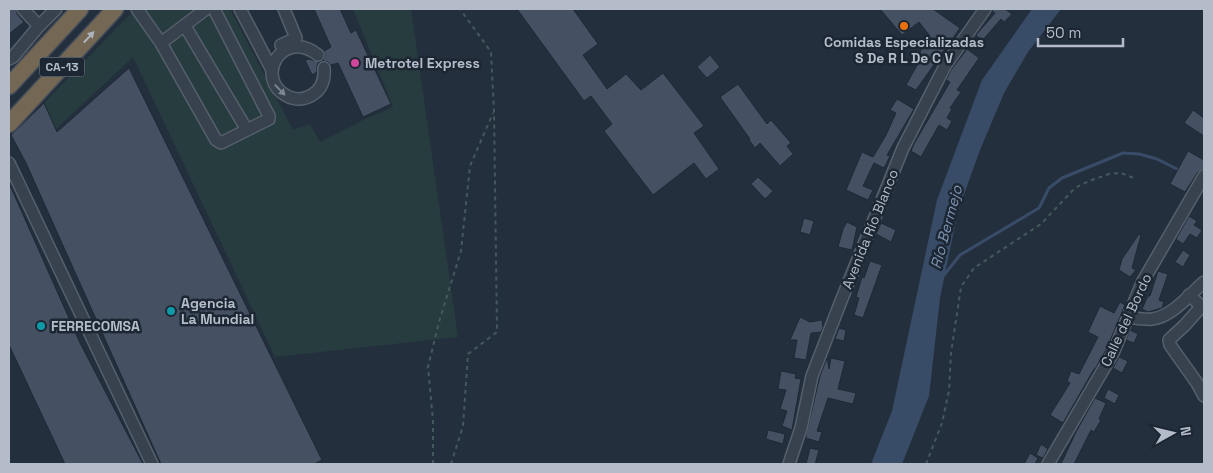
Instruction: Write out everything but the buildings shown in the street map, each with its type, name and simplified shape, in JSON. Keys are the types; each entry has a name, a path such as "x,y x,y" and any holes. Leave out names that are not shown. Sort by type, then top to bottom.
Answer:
{"highway":[{"name":"CA-13","path":"12,79 80,9"},
{"name":"CA-13","path":"9,124 115,9"}],"street":[{"path":"23,9 39,26"},
{"path":"9,59 13,57 56,9"},
{"path":"137,9 161,43 216,140 220,143 268,119 268,112 214,9"},
{"path":"161,43 206,9"},
{"path":"241,9 272,70"},
{"path":"264,54 296,38 284,9"},
{"name":"Avenida Río Blanco","path":"789,464 801,428 812,376 903,148 945,66 985,9"},
{"path":"185,26 247,130"},
{"path":"318,54 303,46 294,46 286,49 279,54 274,62 272,79 276,87 289,98 306,98 314,94 320,87 324,79 324,68"},
{"path":"9,163 152,464"},
{"name":"Calle del Bordo","path":"1048,464 1113,352 1143,281 1204,176"},
{"path":"1128,318 1150,320 1159,318 1172,310 1204,282"},
{"path":"1189,295 1200,305 1200,308 1169,340 1204,396"}],"path":[{"path":"451,464 463,426 468,354 497,332 494,111 491,52 460,9"},
{"path":"433,464 433,421 428,368 438,322 461,251 470,166 494,111"},
{"path":"926,464 942,423 949,391 957,302 961,287 974,268 1041,224 1075,188 1110,174 1121,173 1136,179"}],"green space":[{"path":"135,9 230,9 293,130 310,124 320,142 393,107 353,9 411,9 458,337 275,357 133,57 56,129 44,103"}],"water":[{"name":"Río Bermejo","path":"1032,9 1061,9 1028,52 1004,93 980,150 958,211 940,298 929,396 902,464 871,464 892,411 937,200 982,80"}],"waterway":[{"name":"Río Bermejo","path":"944,275 960,255 1039,208 1049,188 1062,178 1123,153 1139,154 1157,159 1181,171"}],"place":[{"name":"Comidas Especializadas S De R L De C V","path":"904,26"},
{"name":"Metrotel Express","path":"355,63"},
{"name":"Agencia La Mundial","path":"171,311"},
{"name":"FERRECOMSA","path":"41,326"}]}
